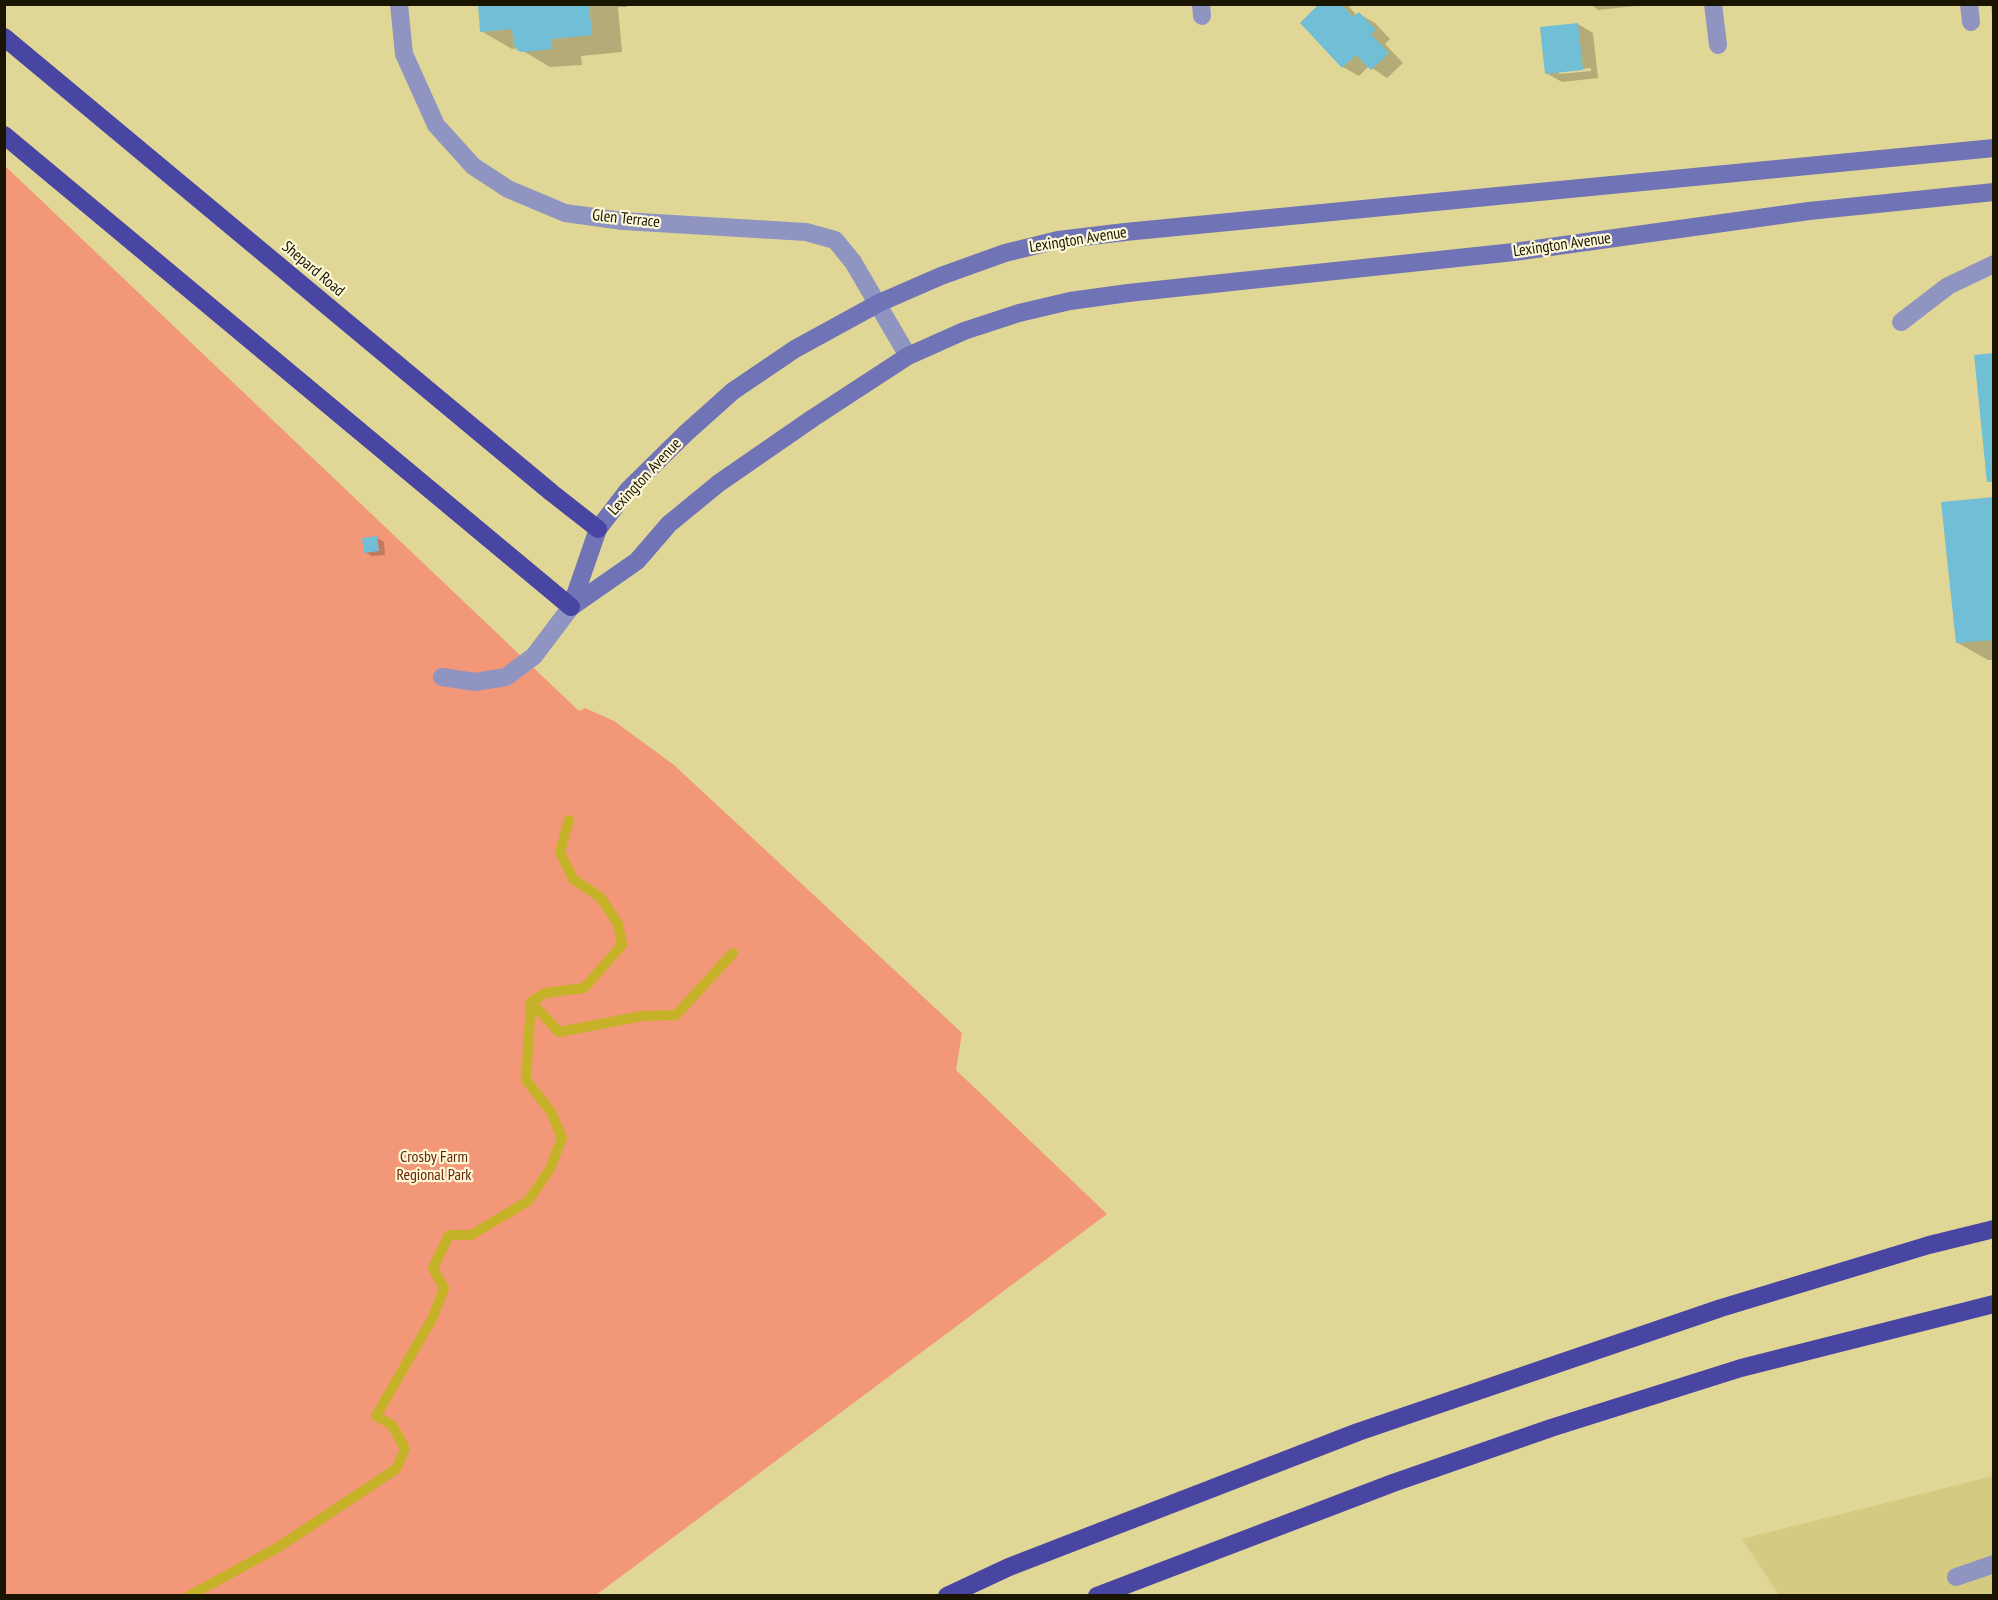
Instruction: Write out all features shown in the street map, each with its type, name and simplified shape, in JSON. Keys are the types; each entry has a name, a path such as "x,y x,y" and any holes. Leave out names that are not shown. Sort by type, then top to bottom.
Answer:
{"highway":[{"name":"Shepard Road","path":"4,37 597,529"},
{"path":"4,135 571,607"},
{"path":"947,1596 1009,1567 1359,1432 1721,1308 1929,1245 1994,1229"},
{"path":"1097,1596 1393,1484 1551,1428 1741,1368 1994,1304"}],"street":[{"name":"Glen Terrace","path":"399,4 404,54 436,125 473,166 508,189 566,213 623,221 806,232 835,240 853,262 879,303 908,356"},
{"path":"1713,4 1718,45"},
{"name":"Lexington Avenue","path":"571,607 597,529 628,490 733,391 795,349 879,303 941,276 1005,253 1058,240 1994,148"},
{"name":"Lexington Avenue","path":"571,607 637,561 669,524 719,483 813,418 908,356 964,331 1019,314 1070,301 1140,291 1514,252 1809,211 1994,192"},
{"path":"1901,322 1948,286 1994,264"},
{"path":"442,677 476,682 506,677 534,656 571,607"},
{"path":"1956,1577 1994,1564"}],"shaded area":[{"path":"1993,1476 1993,1595 1779,1595 1742,1539"}],"green space":[{"name":"Crosby Farm Regional Park","path":"4,165 579,711 585,708 614,721 674,765 962,1033 956,1070 1107,1214 596,1595 5,1595"}],"building":[{"path":"478,4 589,4 592,35 552,39 552,49 518,51 514,45 512,29 480,32"},
{"path":"1319,4 1341,4 1353,17 1359,12 1376,30 1371,34 1389,53 1371,70 1356,55 1342,68 1300,23"},
{"path":"1578,23 1583,70 1545,74 1540,27"},
{"path":"1994,353 1994,482 1987,482 1974,355"},
{"path":"1994,497 1994,640 1956,643 1941,502"},
{"path":"377,536 379,551 364,553 362,538"}],"waterway":[{"path":"189,1596 277,1548 396,1469 405,1449 392,1425 376,1416 433,1317 444,1288 433,1268 449,1235 471,1235 528,1201 550,1169 562,1138 551,1112 526,1080 531,1002 545,993 584,988 622,945 618,924 601,898 573,879 560,852 569,820"},
{"path":"531,1002 559,1032 642,1016 676,1015 733,953"}]}
